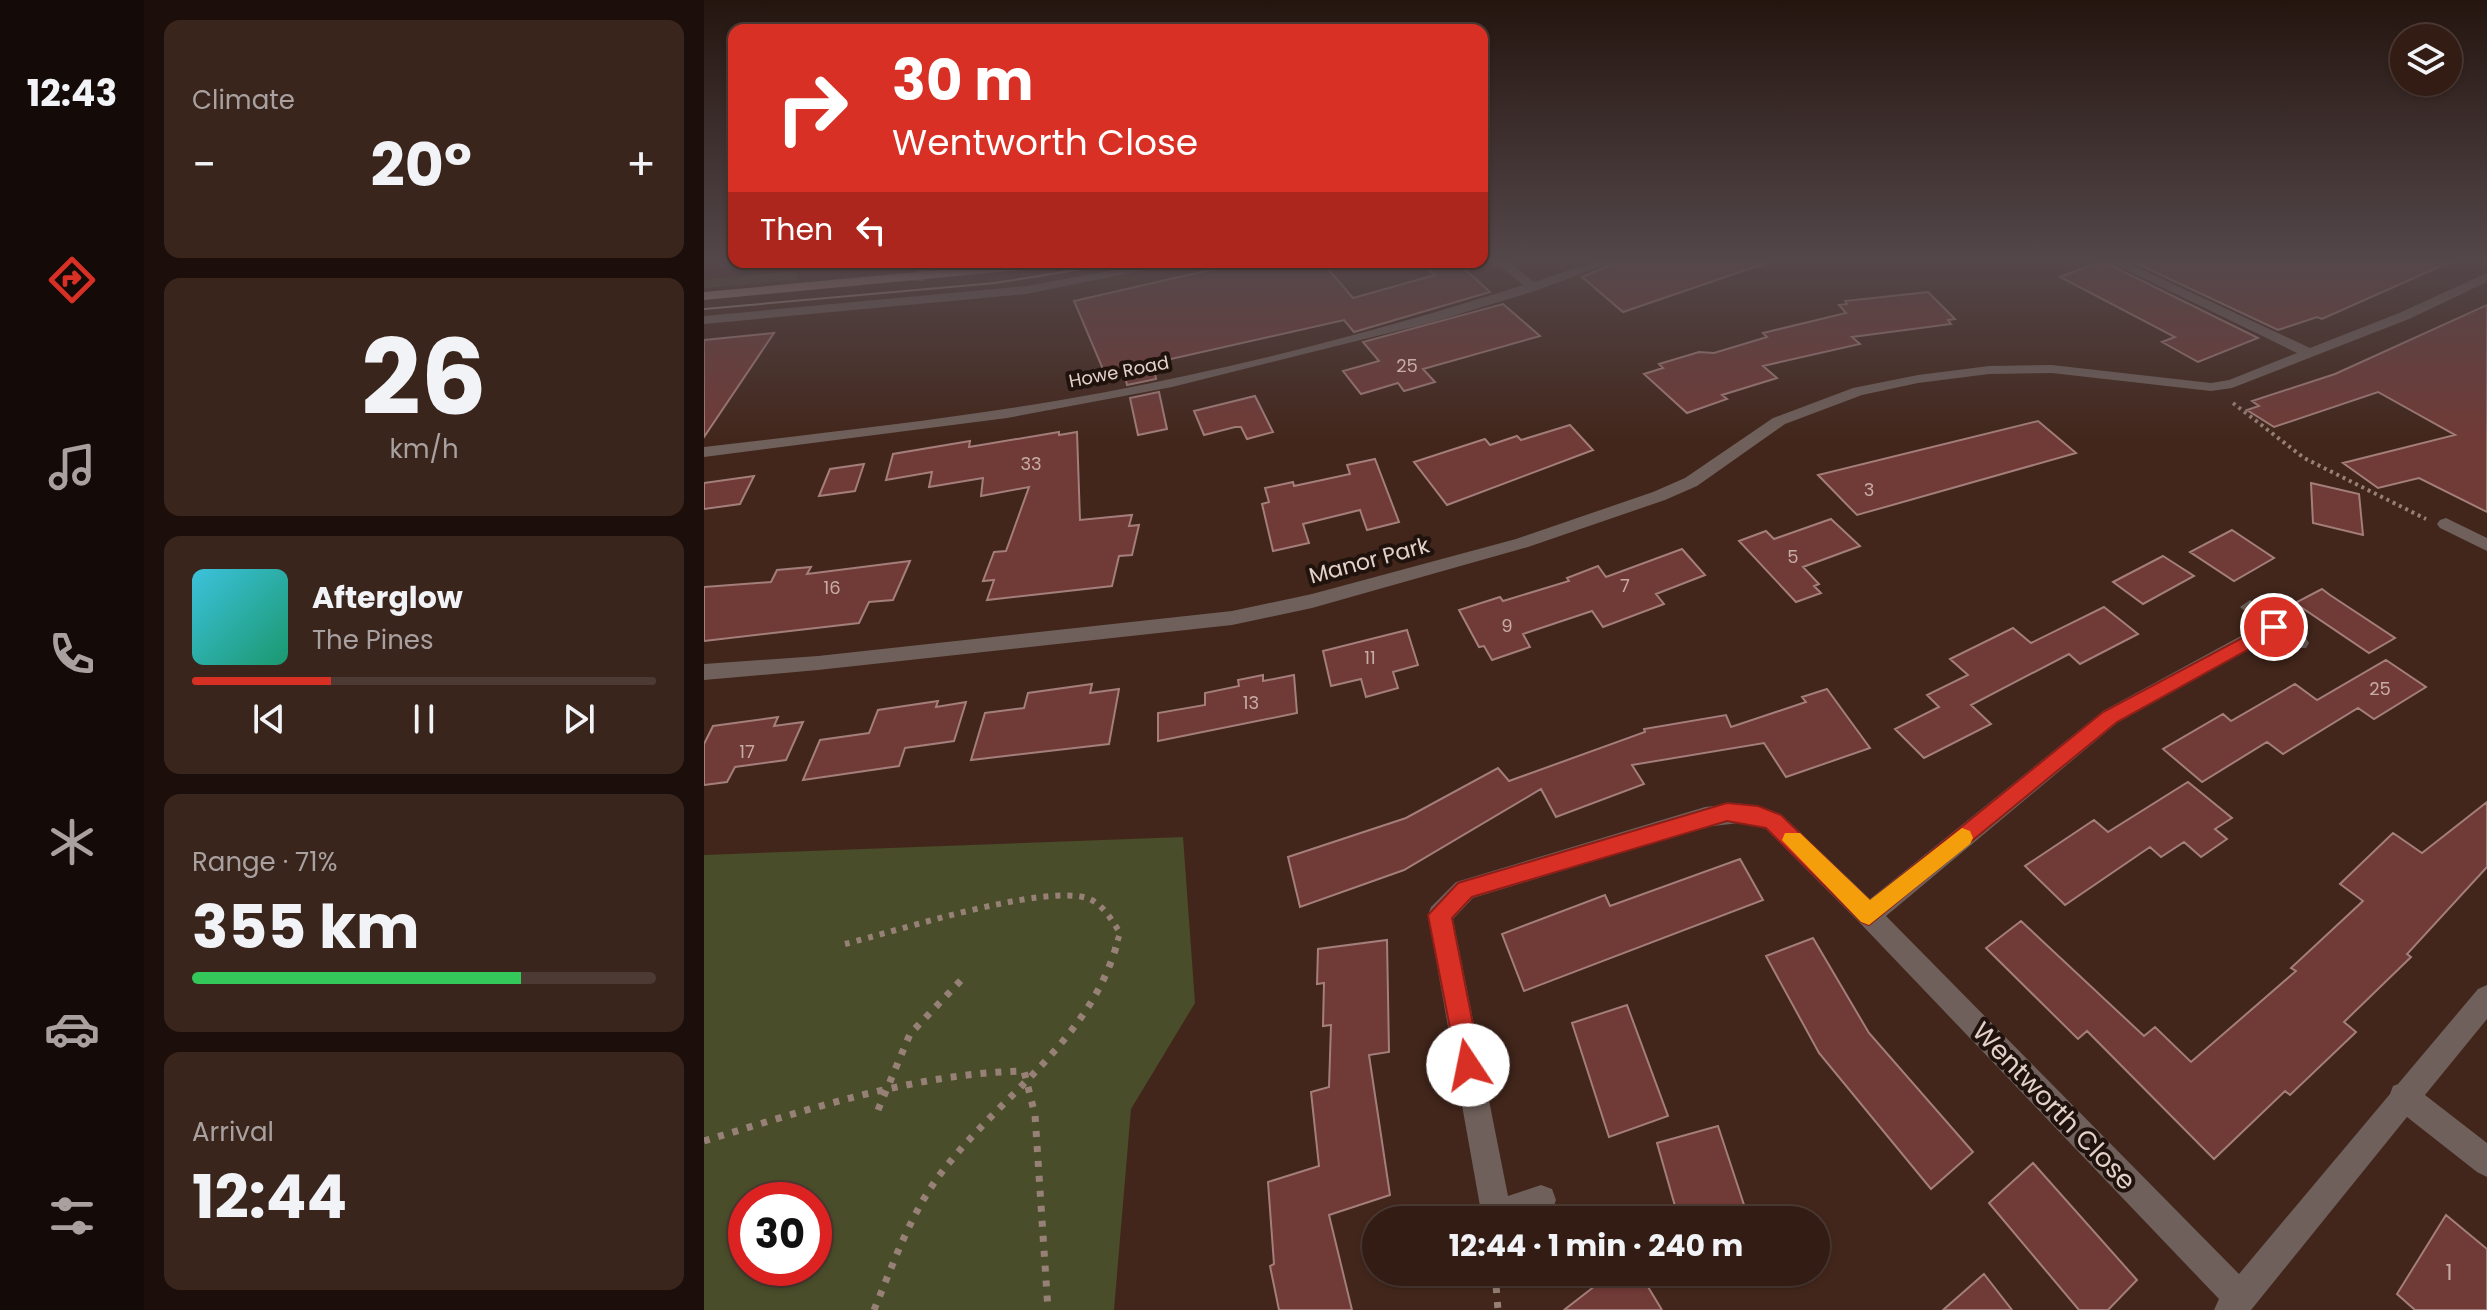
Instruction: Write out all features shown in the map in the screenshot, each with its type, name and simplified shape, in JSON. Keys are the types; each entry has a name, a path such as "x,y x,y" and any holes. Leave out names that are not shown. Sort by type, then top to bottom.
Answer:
{"street":[{"name":"Howe Road","path":"704,452 895,429 1105,396 1312,350 1420,319"},
{"path":"2237,319 2311,354"},
{"path":"2211,387 2232,384 2391,319"},
{"name":"Manor Park","path":"704,672 818,663 1232,618 1312,601 1522,543 1659,496 1691,482 1779,421 1858,391 1918,379 2052,369 2211,387"},
{"path":"2446,524 2487,545"},
{"path":"2250,607 2299,643"},
{"path":"1869,915 2110,717 2274,627"},
{"name":"Wentworth Close","path":"1488,1206 1440,915 1465,890 1727,812 1758,814 1773,821 1869,915 2235,1304"},
{"path":"2235,1304 2403,1096 2487,998"},
{"path":"2403,1096 2487,1162"},
{"name":"Wentworth Close","path":"1524,1206 1541,1200"}],"path":[{"path":"2211,387 2304,458 2421,518 2446,524"},
{"path":"845,944 1039,897 1085,897 1107,912 1120,933 1114,961 1098,997 942,1172 901,1241 874,1310"},
{"path":"878,1110 910,1034 966,975"},
{"path":"704,1141 814,1107 994,1071 1024,1071 1035,1115 1048,1310"},
{"path":"1496,1286 1498,1310"}],"green space":[{"path":"1183,837 1195,1003 1131,1109 1114,1310 704,1310 704,855"}],"building":[{"path":"1082,319 1398,319 1354,332 1344,320 1153,363 1156,379 1127,385 1124,371 1105,374"},
{"path":"1447,319 1520,319 1540,336 1423,369 1435,382 1404,391 1398,383 1361,394 1343,371 1379,361 1363,342"},
{"path":"1821,319 1954,319 1948,320 1951,324 1852,337 1860,344 1763,366 1777,378 1722,395 1727,399 1687,413 1644,374 1663,368 1659,364 1699,352 1714,353 1767,337 1763,333"},
{"path":"2141,319 2220,319 2258,338 2198,362 2162,342 2175,337"},
{"path":"2255,319 2311,319 2278,330"},
{"path":"2456,319 2487,319 2487,512 2419,478 2378,488 2343,463 2455,435 2378,392 2274,427 2247,410 2259,406 2252,401 2335,374"},
{"path":"774,333 704,437 704,340"},
{"path":"1159,392 1167,429 1138,435 1130,398"},
{"path":"1255,396 1273,432 1247,439 1241,427 1235,427 1204,435 1194,411"},
{"path":"2038,421 2076,453 1857,515 1818,475"},
{"path":"1570,425 1593,450 1447,505 1414,462 1485,439 1490,445 1517,436 1521,440"},
{"path":"1059,432 1059,435 1077,432 1080,520 1132,515 1129,526 1139,525 1132,555 1119,556 1112,586 987,600 994,580 983,581 994,552 1006,551 1029,487 981,496 983,478 929,487 932,472 886,480 893,454 970,441 969,447"},
{"path":"1375,459 1399,522 1367,530 1360,510 1303,524 1309,543 1273,551 1262,504 1269,502 1265,488 1293,482 1294,486 1350,474 1347,465"},
{"path":"864,464 855,491 819,496 830,469"},
{"path":"754,476 740,504 704,509 704,483"},
{"path":"2311,483 2359,494 2363,535 2313,523"},
{"path":"1831,519 1860,546 1803,567 1819,584 1814,586 1821,593 1796,602 1739,541 1766,531 1774,539"},
{"path":"2232,530 2274,558 2234,581 2190,552"},
{"path":"1682,549 1705,575 1656,594 1664,604 1603,627 1592,611 1523,634 1530,647 1492,660 1484,646 1479,647 1459,610 1500,597 1503,601 1569,581 1567,578 1598,566 1606,577"},
{"path":"2163,556 2194,576 2143,604 2113,582"},
{"path":"910,561 893,600 869,602 859,623 704,641 704,587 771,582 777,570 811,567 807,574"},
{"path":"2322,589 2395,638 2369,653 2295,603"},
{"path":"2104,607 2138,634 2080,664 2069,654 1971,705 1991,724 1924,758 1895,729 1939,707 1927,695 1968,675 1950,659 2013,628 2031,643"},
{"path":"1407,630 1418,665 1393,672 1398,688 1366,697 1361,679 1331,686 1323,651"},
{"path":"2386,660 2426,687 2374,719 2358,708 2283,754 2267,742 2202,782 2163,749 2223,714 2231,721 2295,684 2317,700"},
{"path":"1263,675 1263,681 1294,675 1297,713 1158,741 1158,713 1205,705 1205,693 1239,686 1238,680"},
{"path":"1092,684 1090,693 1119,689 1109,744 971,760 985,713 1024,708 1028,693"},
{"path":"1827,689 1870,748 1786,777 1764,743 1632,765 1644,784 1556,817 1541,789 1404,870 1300,907 1288,857 1406,818 1498,768 1509,781 1645,732 1644,729 1726,715 1731,727 1806,702 1802,697"},
{"path":"938,701 936,707 966,702 954,741 905,748 899,766 803,780 820,740 869,733 878,710"},
{"path":"778,717 774,726 803,722 786,760 735,767 727,782 704,785 704,744 713,726"},
{"path":"2188,782 2232,818 2215,829 2227,839 2201,857 2184,842 2161,857 2150,847 2065,905 2025,866 2094,820 2108,832"},
{"path":"2487,802 2487,867 2407,954 2411,957 2344,1022 2356,1032 2290,1095 2285,1091 2214,1159 2087,1031 2078,1039 1986,948 2021,921 2144,1036 2155,1027 2191,1062 2296,971 2291,968 2363,901 2340,884 2393,833 2422,853"},
{"path":"1740,859 1763,900 1524,991 1502,934 1605,895 1610,906"},
{"path":"1813,938 1869,1033 1973,1152 1931,1189 1819,1053 1766,956"},
{"path":"1387,940 1389,1052 1369,1055 1390,1195 1329,1215 1352,1310 1279,1310 1270,1266 1274,1264 1268,1182 1319,1166 1311,1092 1329,1087 1331,1025 1323,1026 1324,983 1317,984 1318,949"},
{"path":"1627,1005 1668,1116 1609,1137 1572,1023"},
{"path":"1718,1126 1744,1206 1675,1206 1657,1143"},
{"path":"2033,1163 2137,1280 2108,1310 2079,1310 1989,1203"},
{"path":"2446,1215 2487,1249 2487,1310 2415,1310 2397,1294"},
{"path":"1984,1274 2012,1310 1943,1310"},
{"path":"1595,1286 1647,1286 1662,1310 1564,1310"}],"slow traffic":[{"path":"1792,840 1869,915 1962,838"}],"route":[{"path":"1468,1065 1440,915 1465,890 1727,812 1758,814 1773,821 1869,915 2110,717 2274,627"}]}
